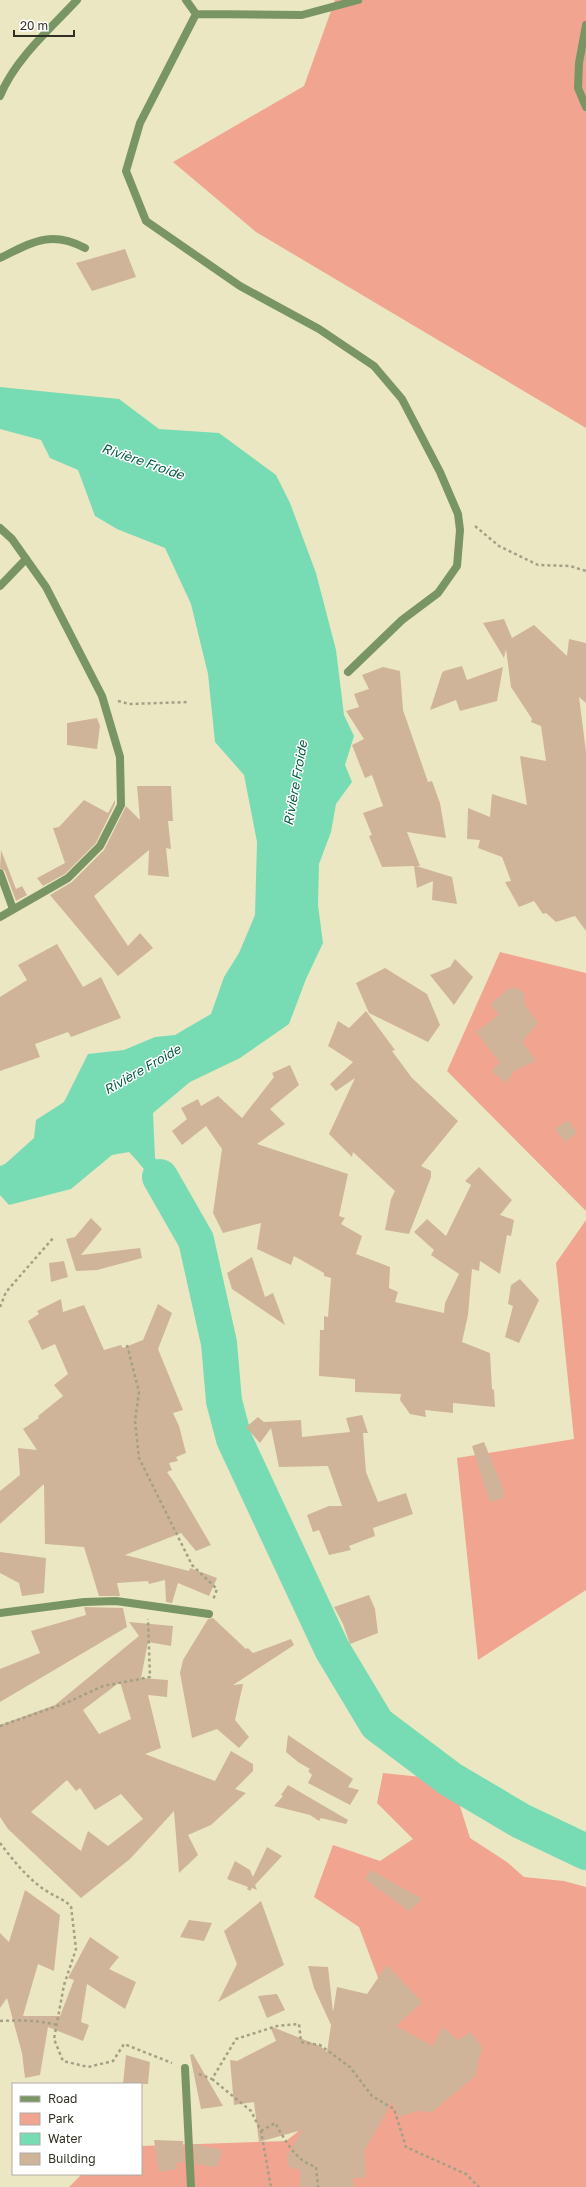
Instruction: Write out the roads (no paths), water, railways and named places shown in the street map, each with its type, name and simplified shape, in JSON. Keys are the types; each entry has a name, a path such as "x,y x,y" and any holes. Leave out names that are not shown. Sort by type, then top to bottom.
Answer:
{"street":[{"path":"0,96 3,88 28,53 77,0"},
{"path":"186,0 196,14"},
{"path":"196,14 302,15 358,0"},
{"path":"196,14 140,123 126,171 146,221 240,286 319,330 374,366 402,399 440,472 458,514 460,530 457,566 438,594 402,620 348,672"},
{"path":"586,25 578,63 578,88 586,107"},
{"path":"0,258 41,239 70,240 86,248"},
{"path":"0,528 12,539 46,587 102,696 120,757 121,805 100,846 68,878 0,917"},
{"path":"0,586 26,558"},
{"path":"0,873 13,909"},
{"path":"0,1613 84,1602 116,1601 209,1614"},
{"path":"185,2068 191,2187"}],"water":[{"name":"Rivière Froide","path":"0,387 119,399 159,429 219,433 276,475 290,503 316,573 336,650 344,715 354,736 345,765 352,782 336,804 331,832 319,864 318,905 323,943 306,979 289,1024 240,1058 190,1082 153,1113 155,1158 174,1180 186,1219 129,1152 112,1155 71,1189 9,1205 0,1195 0,1166 5,1164 34,1138 36,1120 64,1102 88,1054 124,1050 155,1037 175,1035 211,1014 224,977 239,953 255,915 257,842 244,775 215,742 208,674 191,604 165,548 117,529 95,516 78,470 50,458 41,440 0,429"}],"waterway":[{"path":"160,1177 196,1240 219,1343 224,1401 234,1439 332,1649 377,1724 450,1779 521,1821 586,1852"}]}
